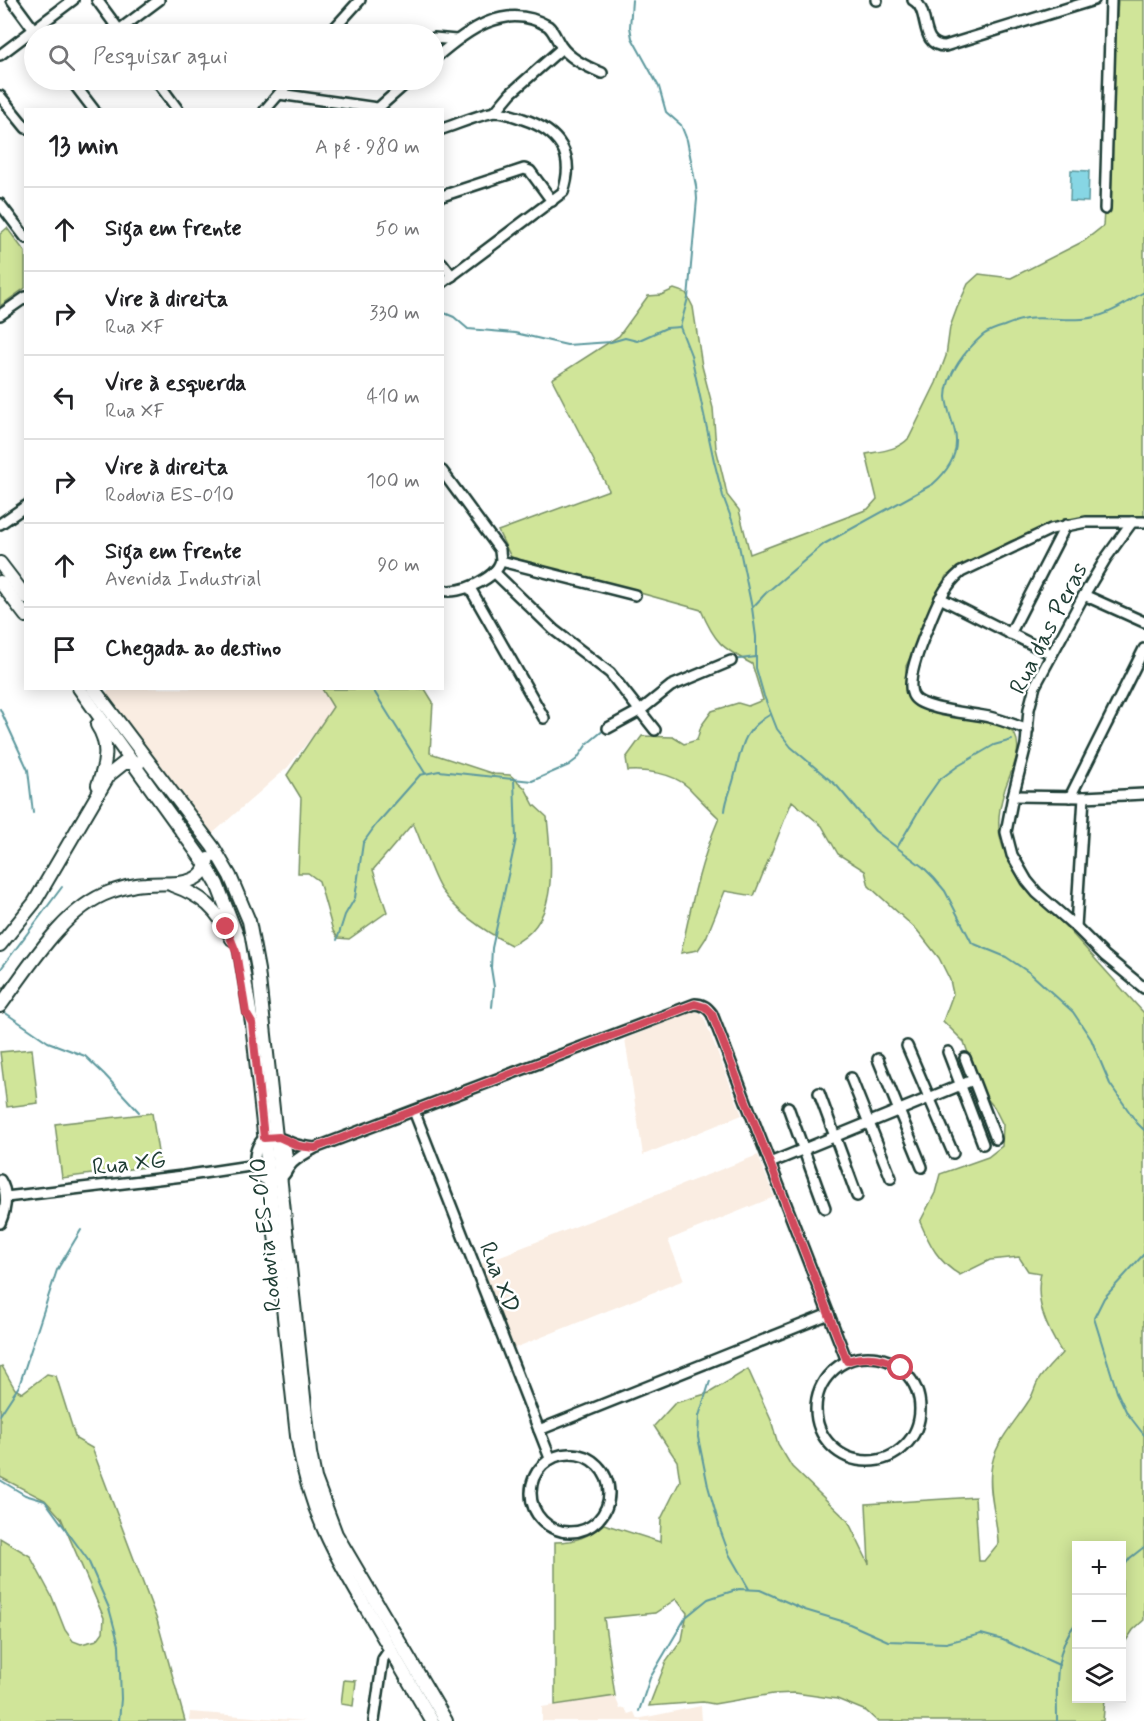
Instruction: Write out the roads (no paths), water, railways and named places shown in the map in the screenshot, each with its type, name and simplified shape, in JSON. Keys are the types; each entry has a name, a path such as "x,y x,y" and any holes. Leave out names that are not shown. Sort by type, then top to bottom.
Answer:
{"main road":[{"path":"0,563 24,594"},
{"path":"0,582 24,613"},
{"path":"74,690 102,732 106,746 102,775 90,805"},
{"name":"Rodovia ES-010","path":"80,690 206,865 217,884 238,938 275,1139"},
{"name":"Rodovia ES-010","path":"95,690 213,847 241,900 249,921 255,949 275,1139 274,1179 297,1436 304,1476 323,1531 432,1721"},
{"path":"0,945 34,903 109,775 118,766 132,762 142,763 154,769"},
{"path":"0,1006 59,928 78,909 97,897 119,889 194,879 204,870 213,847"},
{"path":"168,884 190,892 207,902 219,916 232,939 246,1013 252,1023"},
{"name":"Rodovia ES-010","path":"274,1179 315,1478 336,1534 446,1721"}],"street":[{"path":"12,0 29,24"},
{"path":"45,24 74,0"},
{"path":"97,0 114,24"},
{"path":"130,24 159,0"},
{"path":"338,24 360,0"},
{"path":"913,0 919,5 928,36 935,44 945,46 1094,0"},
{"path":"1105,209 1111,0"},
{"path":"444,50 483,18 497,13 519,12 535,17 550,27 562,48 580,64 602,73"},
{"path":"0,55 24,39"},
{"path":"444,39 456,40"},
{"path":"444,128 495,112 512,93 562,48"},
{"path":"79,90 92,108"},
{"path":"163,90 177,108"},
{"path":"267,108 282,90"},
{"path":"377,108 398,90"},
{"path":"279,94 370,108"},
{"path":"0,96 24,126"},
{"path":"444,282 563,192 568,178 565,149 556,137 537,124 495,112"},
{"path":"444,195 524,169 530,171 552,201"},
{"path":"0,204 24,235"},
{"path":"444,266 452,276"},
{"path":"0,315 24,298"},
{"path":"444,474 500,550 501,561 494,572 470,588 456,592 444,591"},
{"path":"0,524 24,507"},
{"path":"1028,730 990,717 930,706 915,698 912,693 912,677 918,652 940,598 953,579 961,572 1032,537 1066,525 1100,521 1144,522"},
{"name":"Rua das Peras","path":"1132,522 1083,595 1035,686 1006,832 1012,855 1037,893 1105,956 1144,988"},
{"path":"1010,634 1066,525"},
{"path":"501,561 635,595"},
{"path":"494,572 554,630 596,660 625,689 655,730"},
{"path":"470,588 544,718"},
{"path":"1083,595 1144,622"},
{"path":"940,598 1051,654"},
{"path":"1070,797 1144,649"},
{"path":"608,728 641,710 671,686 731,662"},
{"path":"1013,796 1070,797 1144,794"},
{"path":"1076,927 1084,796"},
{"path":"315,1148 275,1139 257,1147 258,1174 274,1179 285,1174 289,1167 315,1148 700,1004 712,1014 847,1361"},
{"path":"907,1046 953,1153"},
{"path":"948,1052 983,1144"},
{"path":"964,1058 996,1139"},
{"path":"878,1059 922,1167"},
{"path":"851,1078 891,1178"},
{"path":"771,1163 973,1080"},
{"path":"819,1093 857,1196"},
{"path":"788,1107 825,1208"},
{"name":"Rua XD","path":"414,1111 550,1458"},
{"path":"275,1139 289,1167"},
{"name":"Rua XG","path":"6,1197 256,1165"},
{"path":"0,1180 6,1197 5,1211 0,1223"},
{"path":"539,1430 829,1314"},
{"path":"861,1357 889,1360 906,1373 917,1391 921,1405 920,1419 915,1432 902,1449 883,1459 869,1461 842,1454 822,1433 817,1420 816,1405 822,1385 835,1368 847,1361 861,1357"},
{"path":"567,1452 585,1456 599,1466 608,1481 609,1499 606,1508 602,1516 589,1528 572,1533 554,1530 540,1520 531,1504 530,1486 533,1478 537,1470 550,1458 567,1452"},
{"path":"374,1721 383,1659 390,1649"}],"water":[{"path":"1071,170 1089,171 1088,202 1070,201"}],"waterway":[{"path":"632,0 630,27 632,38 659,87 666,112 681,125 687,140 697,199 688,298 680,327 691,355 723,496 736,531 752,608 756,637 756,668 777,729 791,747 837,786 875,831 934,878 945,891 972,943 1006,957 1030,973 1073,1012 1091,1039 1110,1084 1144,1130"},
{"path":"752,608 766,593 824,544 933,484 944,472 949,466 956,444 946,397 947,388 958,363 983,335 1026,319 1082,319 1097,316 1118,308 1144,292"},
{"path":"444,313 454,317 468,329 515,333 567,345 611,342 625,338 637,341 666,328 680,327"},
{"path":"732,660 756,657"},
{"path":"373,690 425,773"},
{"path":"0,709 28,770 33,813"},
{"path":"725,811 744,741 754,727 771,714"},
{"path":"337,940 345,915 355,898 363,843 420,775 439,771 532,781 569,765 577,759 587,744 605,729"},
{"path":"898,846 939,780 994,745 1012,740"},
{"path":"492,1007 494,987 491,968 492,948 516,839 514,779"},
{"path":"0,970 62,887"},
{"path":"4,1012 48,1042 85,1056 139,1112"},
{"path":"0,1415 19,1386 57,1270 81,1230"},
{"path":"1144,1254 1104,1298 1094,1318 1117,1392 1127,1413 1144,1435"},
{"path":"710,1381 699,1416 698,1437 708,1486 721,1532 729,1554 749,1589"},
{"path":"0,1480 25,1495 45,1501 88,1560 109,1608 119,1645 121,1699 119,1721"},
{"path":"1126,1564 1144,1547"},
{"path":"639,1711 650,1678 686,1617 708,1599 739,1589 760,1590 805,1610 845,1622 888,1641 946,1643 981,1634 1003,1640 1059,1665"},
{"path":"1057,1721 1060,1657 1063,1645 1072,1629"}]}
